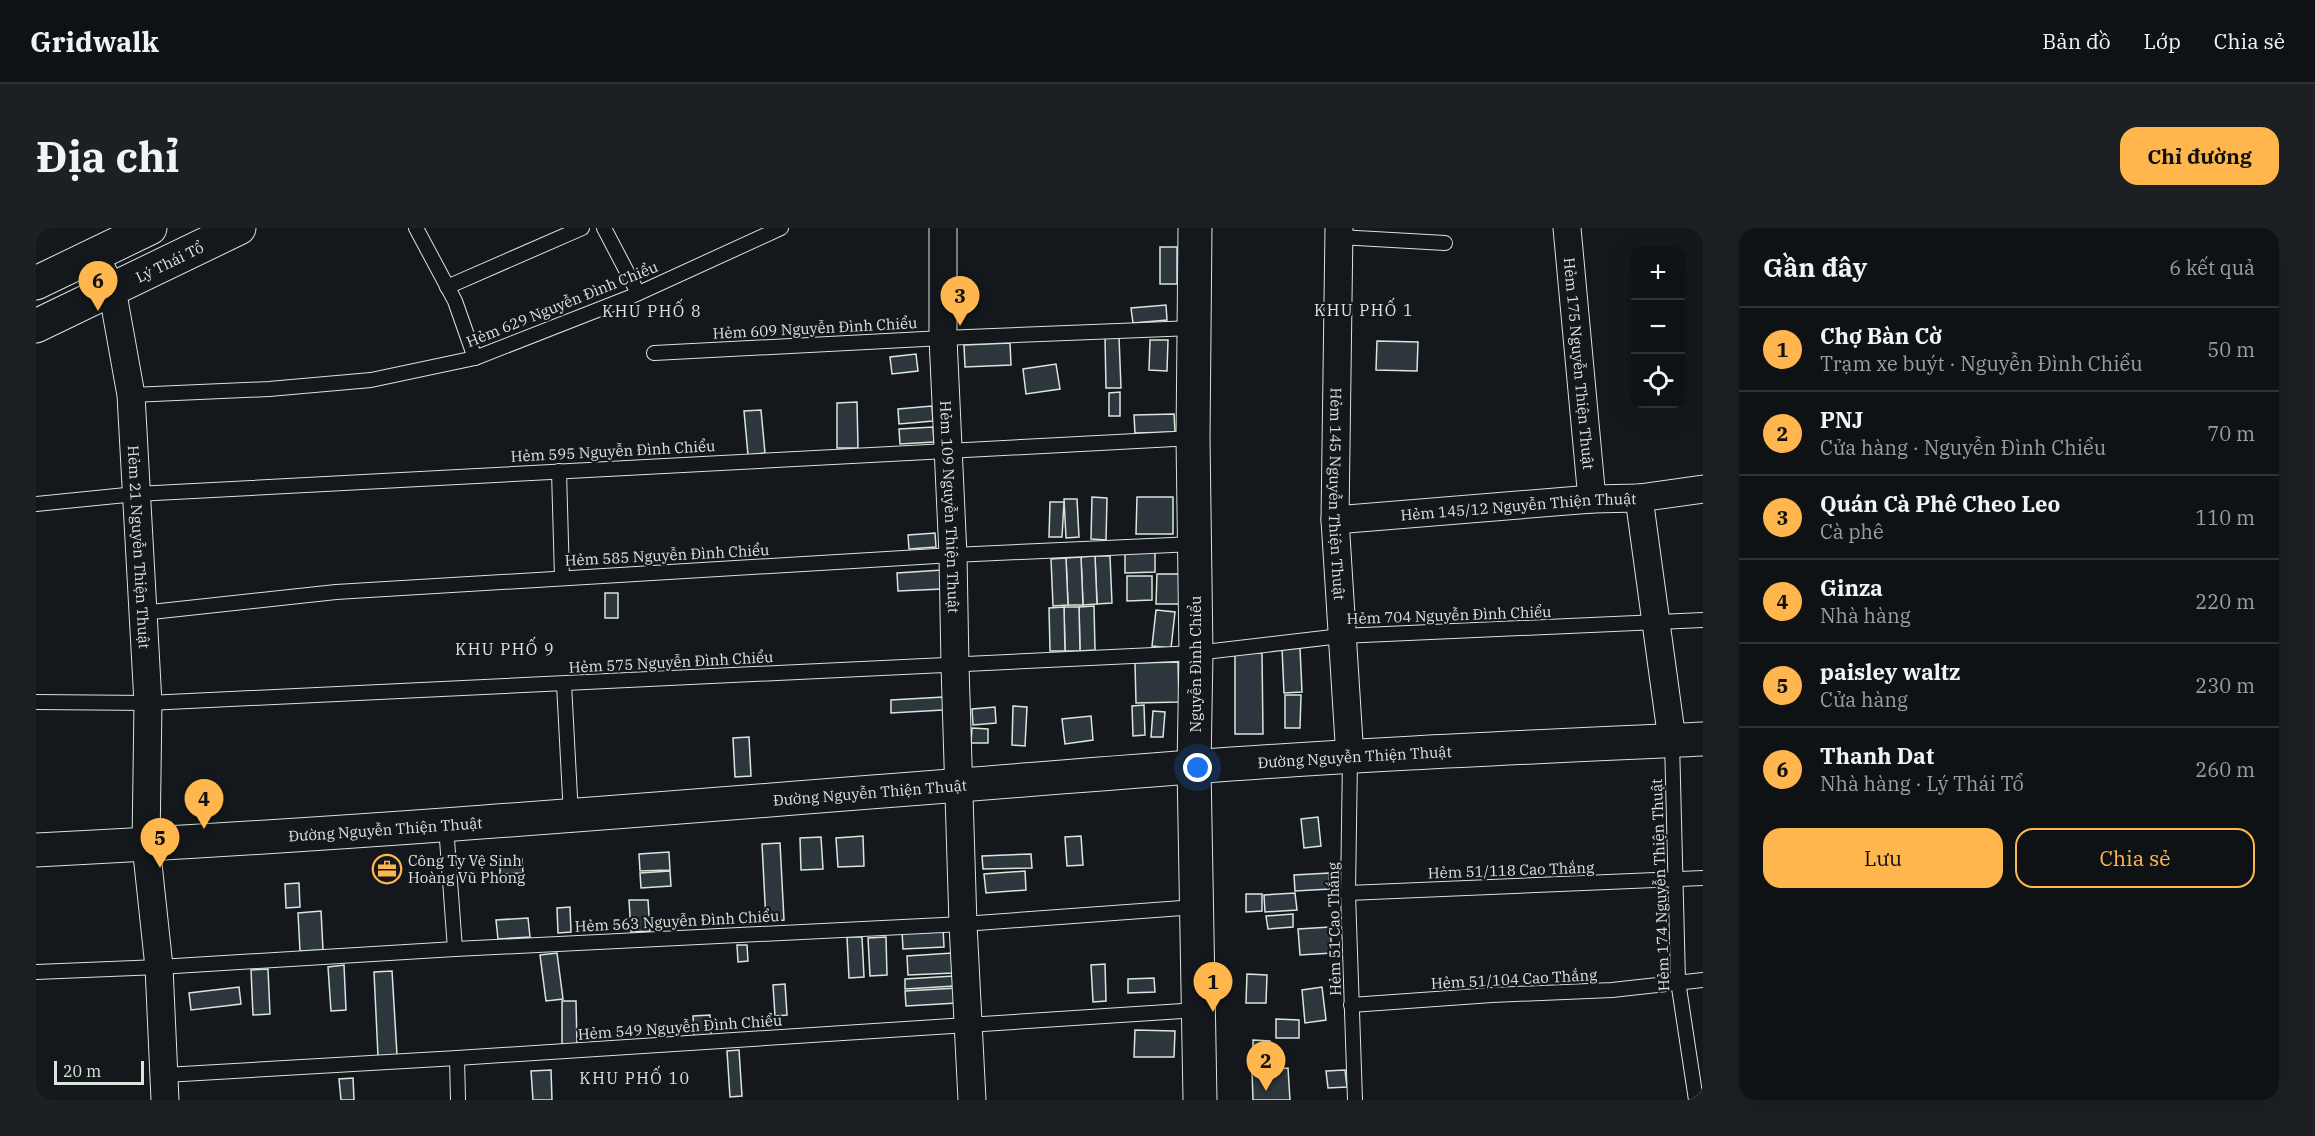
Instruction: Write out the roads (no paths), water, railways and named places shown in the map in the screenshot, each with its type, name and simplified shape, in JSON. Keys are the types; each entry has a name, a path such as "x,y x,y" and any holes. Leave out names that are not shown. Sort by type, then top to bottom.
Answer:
{"street":[{"path":"36,283 150,228"},
{"name":"Lý Thái Tổ","path":"36,326 239,228"},
{"name":"Hẻm 109 Nguyễn Thiện Thuật","path":"943,228 944,338 953,555 958,785 972,1100"},
{"name":"Nguyễn Đình Chiểu","path":"1195,228 1194,766 1200,1100"},
{"name":"Hẻm 175 Nguyễn Thiện Thuật","path":"1567,228 1592,500"},
{"name":"Hẻm 145 Nguyễn Thiện Thuật","path":"1339,233 1335,520 1350,758"},
{"name":"Hẻm 21 Nguyễn Thiện Thuật","path":"94,256 112,289 131,395 148,703 146,845 159,967 165,1087"},
{"name":"Hẻm 145/12 Nguyễn Thiện Thuật","path":"1335,520 1639,498 1703,489"},
{"path":"1639,498 1655,623 1687,740"},
{"name":"Đường Nguyễn Thiện Thuật","path":"36,850 446,826 1194,766 1687,740"}],"lane":[{"path":"416,228 455,301 475,358"},
{"path":"447,287 522,252 582,228"},
{"path":"604,228 638,293"},
{"name":"Hẻm 629 Nguyễn Ðình Chiểu","path":"131,395 269,389 371,380 475,358 638,293 776,229"},
{"path":"1339,233 1445,243"},
{"name":"Hẻm 609 Nguyễn Ðình Chiểu","path":"654,353 1194,328"},
{"name":"Hẻm 595 Nguyễn Ðình Chiểu","path":"36,504 136,494 1193,438"},
{"path":"559,471 562,578"},
{"name":"Hẻm 585 Nguyễn Ðình Chiểu","path":"142,613 336,591 953,555 1194,544"},
{"name":"Hẻm 704 Nguyễn Đình Chiểu","path":"1196,653 1341,636 1703,620"},
{"name":"Hẻm 575 Nguyễn Ðình Chiểu","path":"36,702 148,703 1196,653"},
{"path":"564,684 571,816"},
{"name":"Hẻm 174 Nguyễn Thiện Thuật","path":"1687,740 1675,880 1678,981 1696,1100"},
{"name":"Hẻm 51 Cao Thắng","path":"1350,758 1348,893 1355,1100"},
{"path":"446,826 455,949"},
{"name":"Hẻm 51/118 Cao Thắng","path":"1348,893 1703,878"},
{"name":"Hẻm 563 Nguyễn Ðình Chiểu","path":"36,972 963,924 1196,907"},
{"name":"Hẻm 51/104 Cao Thắng","path":"1351,1005 1492,995 1612,990 1703,980"},
{"name":"Hẻm 549 Nguyễn Ðình Chiểu","path":"165,1087 458,1058 1198,1010"},
{"path":"458,1058 459,1100"}],"place":[{"name":"Thanh Dat","path":"98,311"},
{"name":"Quán Cà Phê Cheo Leo","path":"960,326"},
{"name":"Ginza","path":"204,829"},
{"name":"paisley waltz","path":"160,868"},
{"name":"Công Ty Vệ Sinh Hoàng Vũ Phong","path":"387,869"},
{"name":"Chợ Bàn Cờ","path":"1213,1012"},
{"name":"PNJ","path":"1266,1091"}],"district":[{"name":"KHU PHỐ 1","path":"1364,310"},
{"name":"KHU PHỐ 8","path":"652,311"},
{"name":"KHU PHỐ 9","path":"505,649"},
{"name":"KHU PHỐ 10","path":"635,1078"}]}
